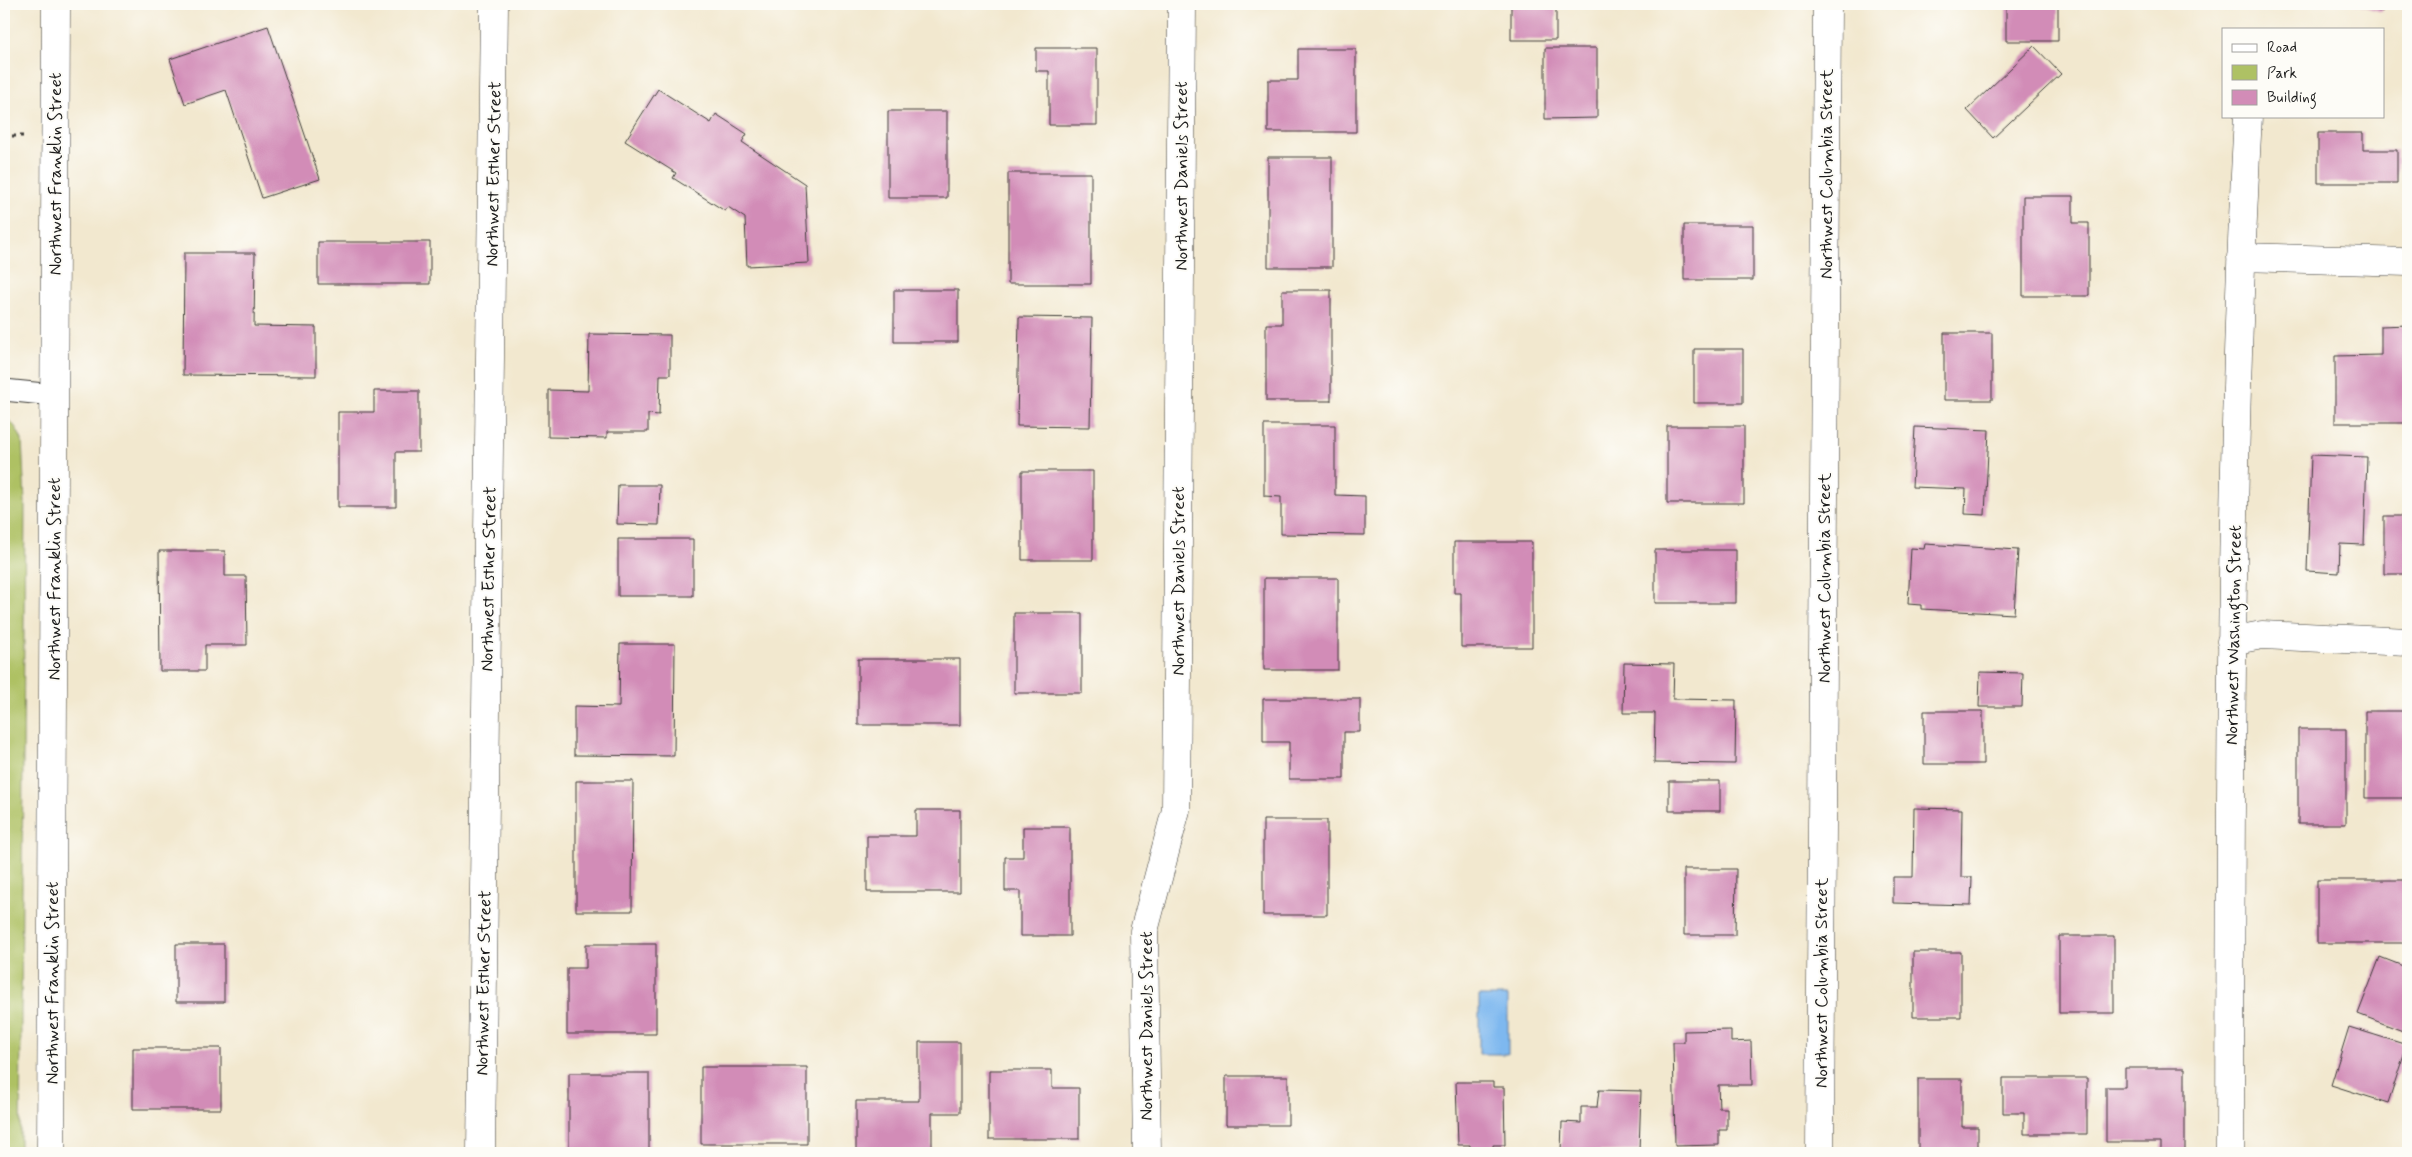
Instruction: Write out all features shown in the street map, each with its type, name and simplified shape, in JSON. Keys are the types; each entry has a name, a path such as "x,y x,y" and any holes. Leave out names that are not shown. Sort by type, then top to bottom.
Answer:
{"street":[{"name":"Northwest Franklin Street","path":"51,1153 56,4"},
{"name":"Northwest Esther Street","path":"481,1153 494,4"},
{"name":"Northwest Daniels Street","path":"1146,1153 1144,931 1176,810 1182,4"},
{"name":"Northwest Columbia Street","path":"1820,1153 1827,4"},
{"name":"Northwest Washington Street","path":"2230,1153 2231,641 2241,257 2248,118"},
{"path":"2241,257 2408,262"},
{"path":"2231,641 2262,635 2408,642"}],"lane":[{"path":"4,390 54,395"}],"green space":[{"path":"4,418 13,424 22,440 25,503 20,1153 4,1153"}],"water":[{"path":"1479,996 1508,996 1508,1054 1479,1054"}],"building":[{"path":"1511,4 1556,4 1556,40 1511,40"},
{"path":"2354,4 2384,4 2382,12"},
{"path":"2006,6 2058,6 2058,41 2006,41"},
{"path":"268,26 320,179 262,198 226,90 185,104 170,59"},
{"path":"2034,46 2061,74 1993,138 1967,110"},
{"path":"1036,48 1097,48 1097,125 1049,125 1049,71 1036,71"},
{"path":"1545,48 1597,48 1597,118 1545,119"},
{"path":"1298,49 1356,49 1356,132 1268,132 1268,80 1298,80"},
{"path":"658,89 711,123 716,114 747,134 742,142 805,184 809,263 747,266 745,218 728,207 725,211 673,178 676,173 625,141"},
{"path":"888,111 947,111 947,198 888,198"},
{"path":"2318,133 2363,133 2363,150 2397,150 2397,183 2318,183"},
{"path":"1268,157 1332,157 1332,267 1268,267"},
{"path":"1008,173 1091,173 1091,284 1008,284"},
{"path":"2023,196 2073,196 2073,223 2089,223 2089,296 2023,296"},
{"path":"1684,225 1753,225 1753,280 1684,280"},
{"path":"318,242 430,242 430,284 318,284"},
{"path":"184,253 255,253 254,326 316,327 316,376 183,375"},
{"path":"894,290 958,290 958,342 894,342"},
{"path":"1282,290 1331,290 1331,401 1266,401 1266,324 1282,324"},
{"path":"1019,317 1092,318 1090,427 1017,426"},
{"path":"2408,325 2408,423 2335,423 2335,356 2381,355 2381,326"},
{"path":"1944,333 1992,333 1992,400 1944,400"},
{"path":"589,334 670,335 670,375 660,375 659,415 648,414 648,432 607,432 607,438 548,437 548,390 588,391"},
{"path":"1694,349 1743,349 1743,403 1694,403"},
{"path":"374,391 419,391 419,452 396,452 396,507 338,507 338,412 374,412"},
{"path":"1264,425 1335,425 1335,495 1365,496 1365,535 1281,534 1281,497 1264,496"},
{"path":"1667,426 1744,426 1744,503 1667,503"},
{"path":"1915,427 1989,430 1985,515 1965,514 1966,489 1912,487"},
{"path":"2311,455 2367,457 2364,545 2340,544 2339,573 2307,571"},
{"path":"1022,471 1093,471 1093,560 1022,560"},
{"path":"618,485 660,485 659,525 617,524"},
{"path":"2384,516 2408,516 2408,574 2384,574"},
{"path":"618,539 693,539 693,596 618,596"},
{"path":"1454,542 1532,542 1532,647 1461,647 1461,593 1454,593"},
{"path":"1925,544 2018,550 2014,614 1921,609 1921,605 1908,604 1911,548 1924,549"},
{"path":"1655,550 1736,550 1736,603 1655,603"},
{"path":"159,551 225,551 225,576 246,576 247,645 205,645 205,671 160,671"},
{"path":"1264,578 1338,578 1338,670 1264,670"},
{"path":"1014,613 1082,613 1082,693 1014,693"},
{"path":"620,644 675,644 674,756 574,755 574,706 619,707"},
{"path":"858,659 960,659 960,725 858,725"},
{"path":"1624,663 1674,664 1673,699 1736,700 1735,764 1654,763 1655,713 1623,713"},
{"path":"1980,672 2023,673 2022,707 1979,707"},
{"path":"1263,699 1360,699 1360,732 1344,732 1344,779 1289,779 1289,742 1263,742"},
{"path":"1924,711 1983,711 1983,764 1924,764"},
{"path":"2365,711 2408,711 2408,798 2365,798"},
{"path":"2298,729 2346,729 2346,824 2298,824"},
{"path":"576,781 633,781 632,911 576,911"},
{"path":"1669,781 1720,781 1720,811 1669,811"},
{"path":"1914,808 1962,809 1961,877 1972,877 1971,905 1893,903 1893,877 1913,877"},
{"path":"916,810 960,810 960,892 867,892 867,836 916,836"},
{"path":"1263,820 1327,820 1327,915 1263,915"},
{"path":"1023,827 1070,827 1070,936 1020,936 1020,891 1005,891 1005,857 1023,857"},
{"path":"1684,869 1736,869 1735,935 1684,935"},
{"path":"2317,880 2408,880 2408,943 2317,943"},
{"path":"2059,936 2114,936 2114,1013 2059,1013"},
{"path":"176,944 224,944 224,1002 176,1002"},
{"path":"586,944 656,944 656,1034 567,1034 567,968 586,968"},
{"path":"1913,952 1961,952 1961,1017 1913,1017"},
{"path":"2380,957 2408,968 2408,1033 2358,1014"},
{"path":"2349,1027 2407,1045 2388,1103 2331,1085"},
{"path":"1731,1030 1731,1042 1751,1041 1752,1085 1718,1085 1719,1108 1727,1108 1727,1130 1719,1130 1719,1145 1675,1146 1673,1042 1684,1042 1684,1031"},
{"path":"919,1042 960,1042 960,1113 932,1113 932,1153 856,1153 856,1101 919,1101"},
{"path":"133,1048 221,1048 221,1109 133,1109"},
{"path":"701,1067 807,1067 807,1144 701,1144"},
{"path":"2125,1068 2185,1068 2185,1153 2161,1153 2161,1142 2106,1142 2106,1087 2125,1087"},
{"path":"989,1070 1052,1070 1052,1088 1079,1088 1079,1139 989,1139"},
{"path":"569,1073 649,1073 649,1153 569,1153"},
{"path":"1226,1076 1288,1076 1288,1125 1226,1125"},
{"path":"2003,1078 2087,1078 2087,1134 2024,1134 2024,1113 2003,1113"},
{"path":"1918,1079 1962,1079 1962,1127 1978,1127 1978,1153 1918,1153"},
{"path":"1456,1082 1493,1082 1493,1087 1504,1087 1505,1145 1493,1145 1493,1153 1470,1153 1470,1145 1458,1145"},
{"path":"1599,1090 1641,1091 1639,1151 1561,1152 1562,1122 1581,1123 1581,1107 1597,1107"}]}
